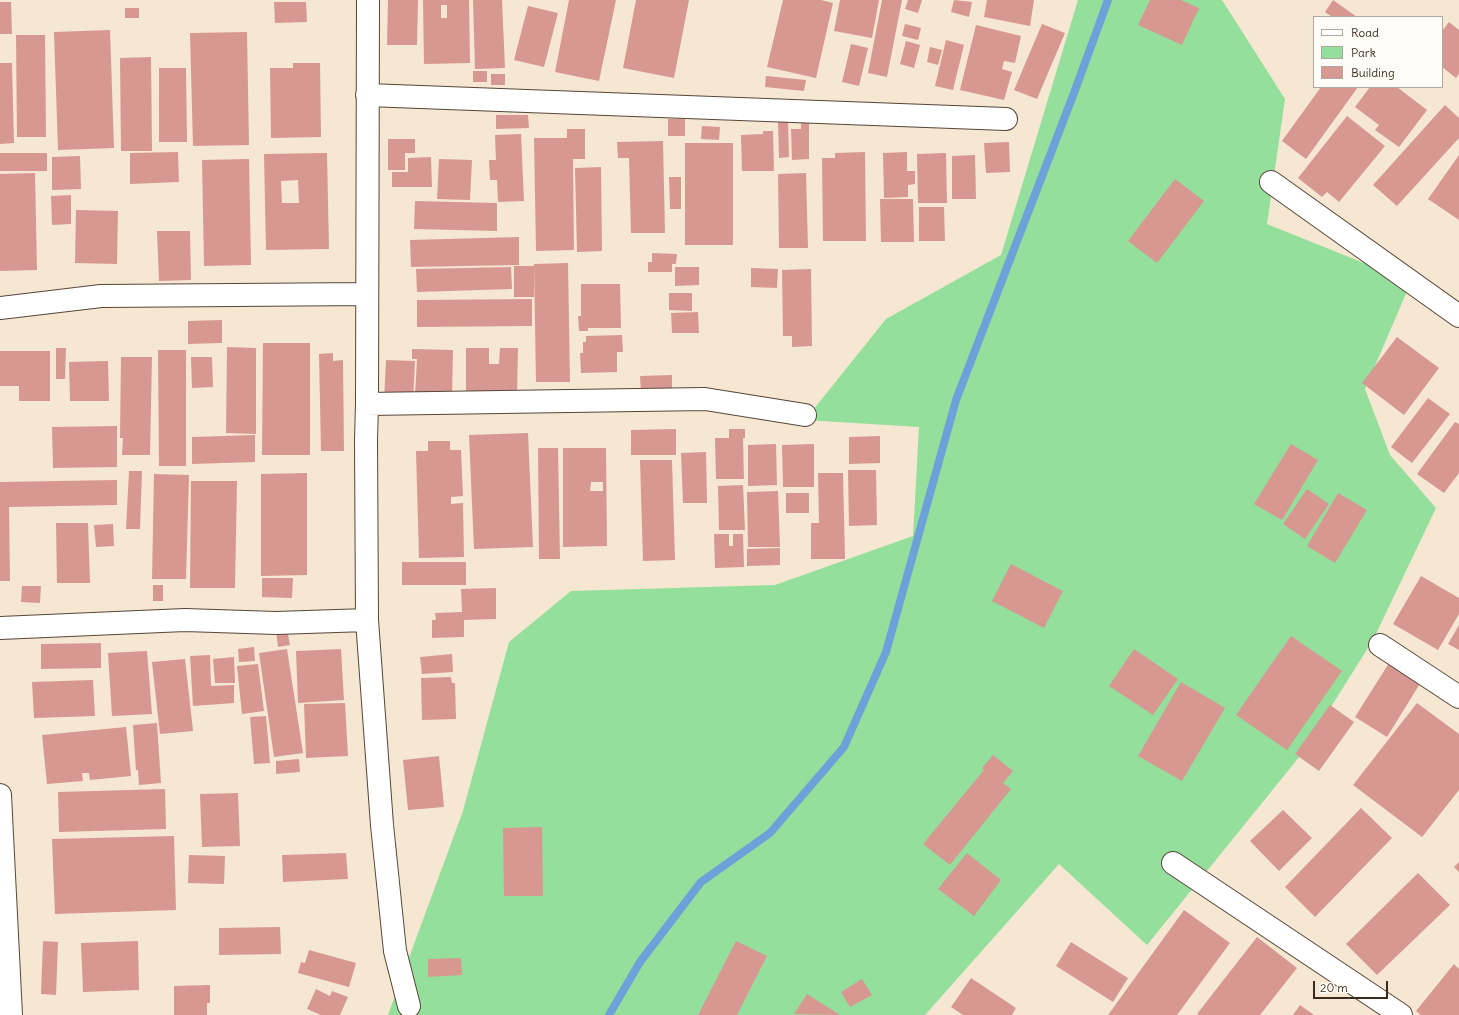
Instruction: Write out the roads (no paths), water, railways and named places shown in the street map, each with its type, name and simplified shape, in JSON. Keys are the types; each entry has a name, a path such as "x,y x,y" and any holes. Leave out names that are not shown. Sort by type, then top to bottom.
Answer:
{"street":[{"path":"368,0 366,440 367,620 382,825 395,951 409,1006"},
{"path":"367,94 1006,119"},
{"path":"1272,182 1459,316"},
{"path":"0,308 100,296 367,294"},
{"path":"367,404 705,398 805,415"},
{"path":"0,628 185,620 276,623 367,620"},
{"path":"1380,645 1459,697"},
{"path":"0,795 11,1015"},
{"path":"1173,863 1401,1015"}],"waterway":[{"path":"609,1015 640,962 701,882 770,833 844,747 886,652 956,400 1074,93 1108,0"}]}
